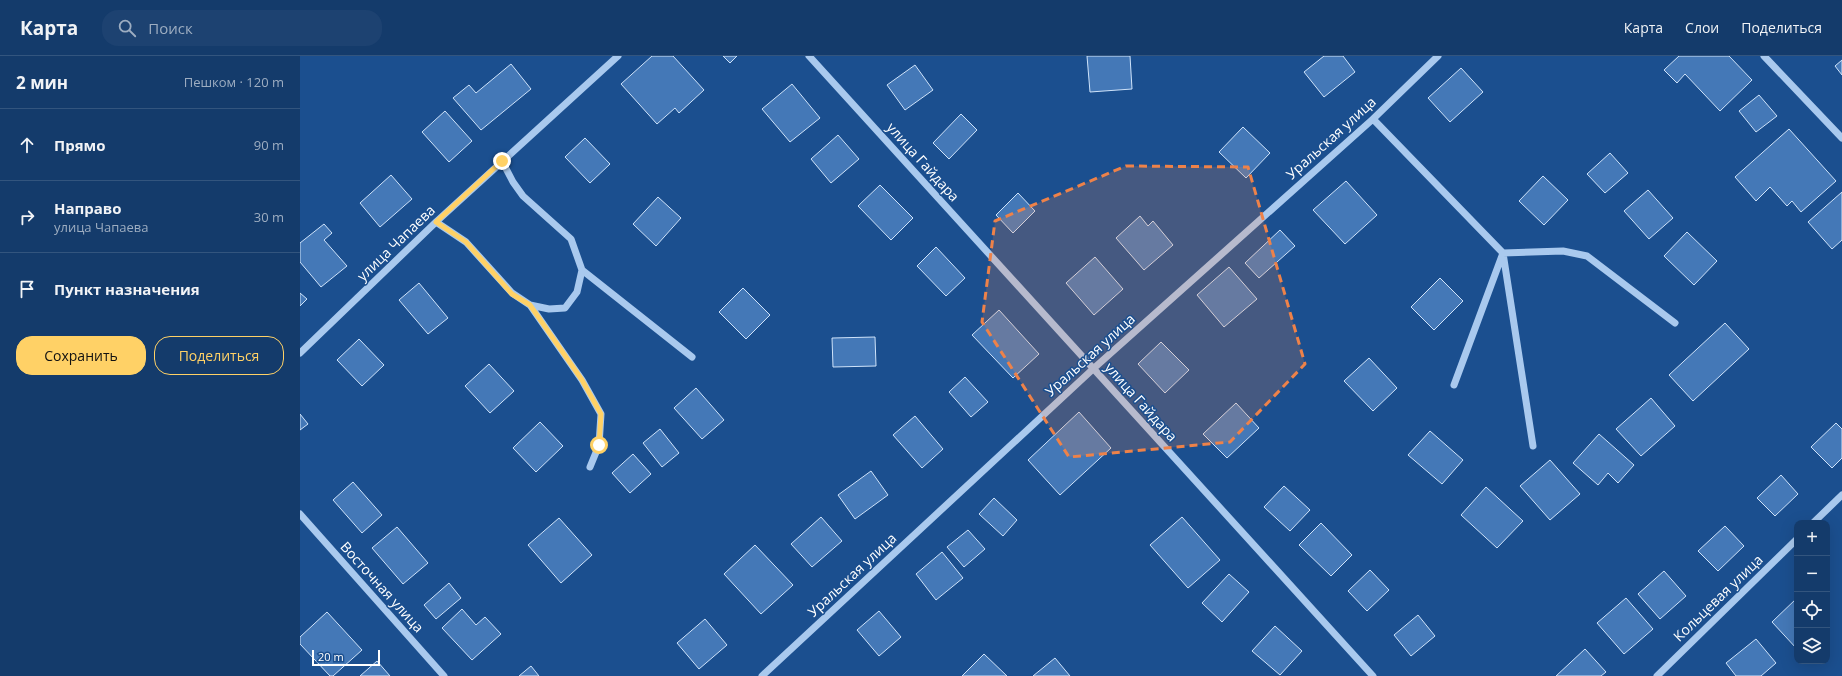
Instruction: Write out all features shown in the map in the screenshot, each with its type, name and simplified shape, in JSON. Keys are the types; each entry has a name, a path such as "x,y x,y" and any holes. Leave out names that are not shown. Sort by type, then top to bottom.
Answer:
{"street":[{"name":"улица Чапаева","path":"300,353 436,222 618,56"},
{"name":"улица Гайдара","path":"809,56 1373,676"},
{"name":"Уральская улица","path":"762,676 1093,369 1373,119 1438,56"},
{"path":"1764,56 1842,138"},
{"path":"1373,119 1503,253 1533,446"},
{"path":"436,222 466,242 512,294 530,305 549,309 565,308 577,292 582,270 572,239 522,196 502,161"},
{"path":"1503,253 1563,251 1587,256 1675,323"},
{"path":"1454,385 1503,253"},
{"path":"582,270 692,356"},
{"path":"530,305 582,380 601,414 599,445 590,467"},
{"path":"1816,520 1842,495"},
{"name":"Восточная улица","path":"300,514 444,676"},
{"name":"Кольцевая улица","path":"1658,676 1794,542"}],"highlighted area":[{"path":"1126,166 1248,167 1305,364 1230,442 1069,457 982,322 995,221"}],"building":[{"path":"652,56 673,56 704,90 679,113 675,108 657,124 621,84"},
{"path":"723,56 737,56 730,63"},
{"path":"1087,56 1130,56 1132,89 1090,92"},
{"path":"1324,56 1343,56 1355,72 1324,97 1304,72"},
{"path":"1679,56 1729,56 1752,80 1720,111 1685,74 1677,83 1664,70"},
{"path":"1842,60 1842,75 1835,66"},
{"path":"511,64 531,89 481,130 453,98 469,85 476,93"},
{"path":"915,65 933,90 905,110 887,85"},
{"path":"1461,68 1483,92 1450,122 1428,98"},
{"path":"792,84 820,118 790,142 762,109"},
{"path":"1759,95 1777,116 1756,132 1739,111"},
{"path":"445,111 472,141 449,162 422,132"},
{"path":"961,114 977,130 949,159 933,143"},
{"path":"1243,127 1270,153 1246,178 1219,152"},
{"path":"1789,129 1836,181 1801,212 1792,201 1787,206 1770,187 1756,201 1735,177"},
{"path":"838,135 859,159 831,183 811,159"},
{"path":"585,138 610,164 590,183 565,157"},
{"path":"1610,153 1628,173 1605,193 1587,174"},
{"path":"391,175 412,199 380,227 360,203"},
{"path":"1543,176 1568,200 1544,225 1519,201"},
{"path":"1346,181 1377,215 1345,244 1313,210"},
{"path":"880,185 913,218 891,240 858,206"},
{"path":"1648,190 1673,218 1649,239 1624,211"},
{"path":"1842,192 1842,240 1832,249 1808,222"},
{"path":"1018,193 1035,211 1013,233 996,215"},
{"path":"658,197 681,218 656,246 633,224"},
{"path":"1140,216 1148,226 1153,221 1173,245 1144,270 1116,238"},
{"path":"324,224 332,233 324,240 347,266 321,287 300,262 300,243"},
{"path":"1280,230 1295,246 1259,278 1245,263"},
{"path":"1687,232 1717,261 1694,285 1664,256"},
{"path":"936,247 965,278 946,296 917,266"},
{"path":"1095,257 1123,289 1094,315 1066,283"},
{"path":"1229,267 1257,299 1224,327 1197,295"},
{"path":"1440,278 1463,301 1434,330 1411,307"},
{"path":"419,283 448,318 428,334 399,300"},
{"path":"743,288 770,315 746,339 719,312"},
{"path":"300,293 307,299 300,306"},
{"path":"999,310 1039,354 1013,378 972,335"},
{"path":"1725,323 1749,349 1693,401 1669,375"},
{"path":"875,337 876,366 833,367 832,338"},
{"path":"359,339 384,365 362,386 337,360"},
{"path":"1161,342 1189,370 1165,393 1138,364"},
{"path":"1369,358 1397,388 1373,411 1344,381"},
{"path":"489,364 514,391 490,413 465,386"},
{"path":"965,377 988,402 971,417 949,392"},
{"path":"696,388 724,420 702,439 674,408"},
{"path":"1651,398 1675,426 1641,456 1616,429"},
{"path":"1236,403 1259,428 1227,458 1203,434"},
{"path":"1079,412 1111,448 1060,495 1028,460"},
{"path":"300,414 308,424 300,430"},
{"path":"915,416 943,449 922,468 893,435"},
{"path":"540,422 563,446 536,472 513,448"},
{"path":"1836,423 1842,429 1842,458 1832,468 1811,447"},
{"path":"660,429 679,453 662,467 643,443"},
{"path":"1430,431 1463,460 1442,484 1408,455"},
{"path":"1599,434 1634,465 1618,483 1608,473 1598,485 1573,463"},
{"path":"633,454 651,474 630,493 612,473"},
{"path":"1550,460 1580,494 1550,520 1520,486"},
{"path":"871,471 888,495 855,519 838,495"},
{"path":"1781,475 1798,494 1775,516 1757,498"},
{"path":"353,482 382,515 362,533 333,500"},
{"path":"1284,486 1310,510 1290,531 1264,507"},
{"path":"1486,487 1523,521 1497,548 1461,515"},
{"path":"994,498 1017,520 1003,536 979,514"},
{"path":"821,517 842,541 812,567 791,544"},
{"path":"1182,517 1220,560 1188,588 1150,545"},
{"path":"559,518 592,555 561,583 528,545"},
{"path":"1321,523 1352,555 1331,576 1299,545"},
{"path":"1725,526 1744,546 1718,571 1698,551"},
{"path":"397,527 428,563 403,584 372,548"},
{"path":"968,530 985,549 964,567 947,547"},
{"path":"755,545 793,585 761,614 724,574"},
{"path":"942,552 963,578 936,600 916,574"},
{"path":"1370,570 1389,590 1367,611 1348,591"},
{"path":"1664,571 1686,596 1660,619 1638,594"},
{"path":"1229,574 1249,592 1222,622 1202,603"},
{"path":"449,583 461,598 436,619 424,605"},
{"path":"1626,598 1653,629 1624,654 1597,623"},
{"path":"1794,601 1794,646 1772,622"},
{"path":"462,609 476,625 485,617 501,634 472,660 442,628"},
{"path":"879,611 901,637 879,656 857,630"},
{"path":"327,612 362,650 333,676 330,676 300,644 300,637"},
{"path":"1418,615 1435,636 1411,656 1394,635"},
{"path":"705,619 727,645 699,669 677,643"},
{"path":"1275,626 1302,651 1280,675 1252,651"},
{"path":"1756,639 1776,663 1761,676 1736,676 1726,663"},
{"path":"1585,649 1606,672 1601,676 1556,676"},
{"path":"984,654 1007,676 962,676"},
{"path":"1055,658 1070,676 1033,676"},
{"path":"377,661 390,676 360,676"},
{"path":"531,666 539,676 519,676"}],"route":[{"path":"502,161 436,222 466,242 512,294 530,305 582,380 601,414 599,445"}]}
